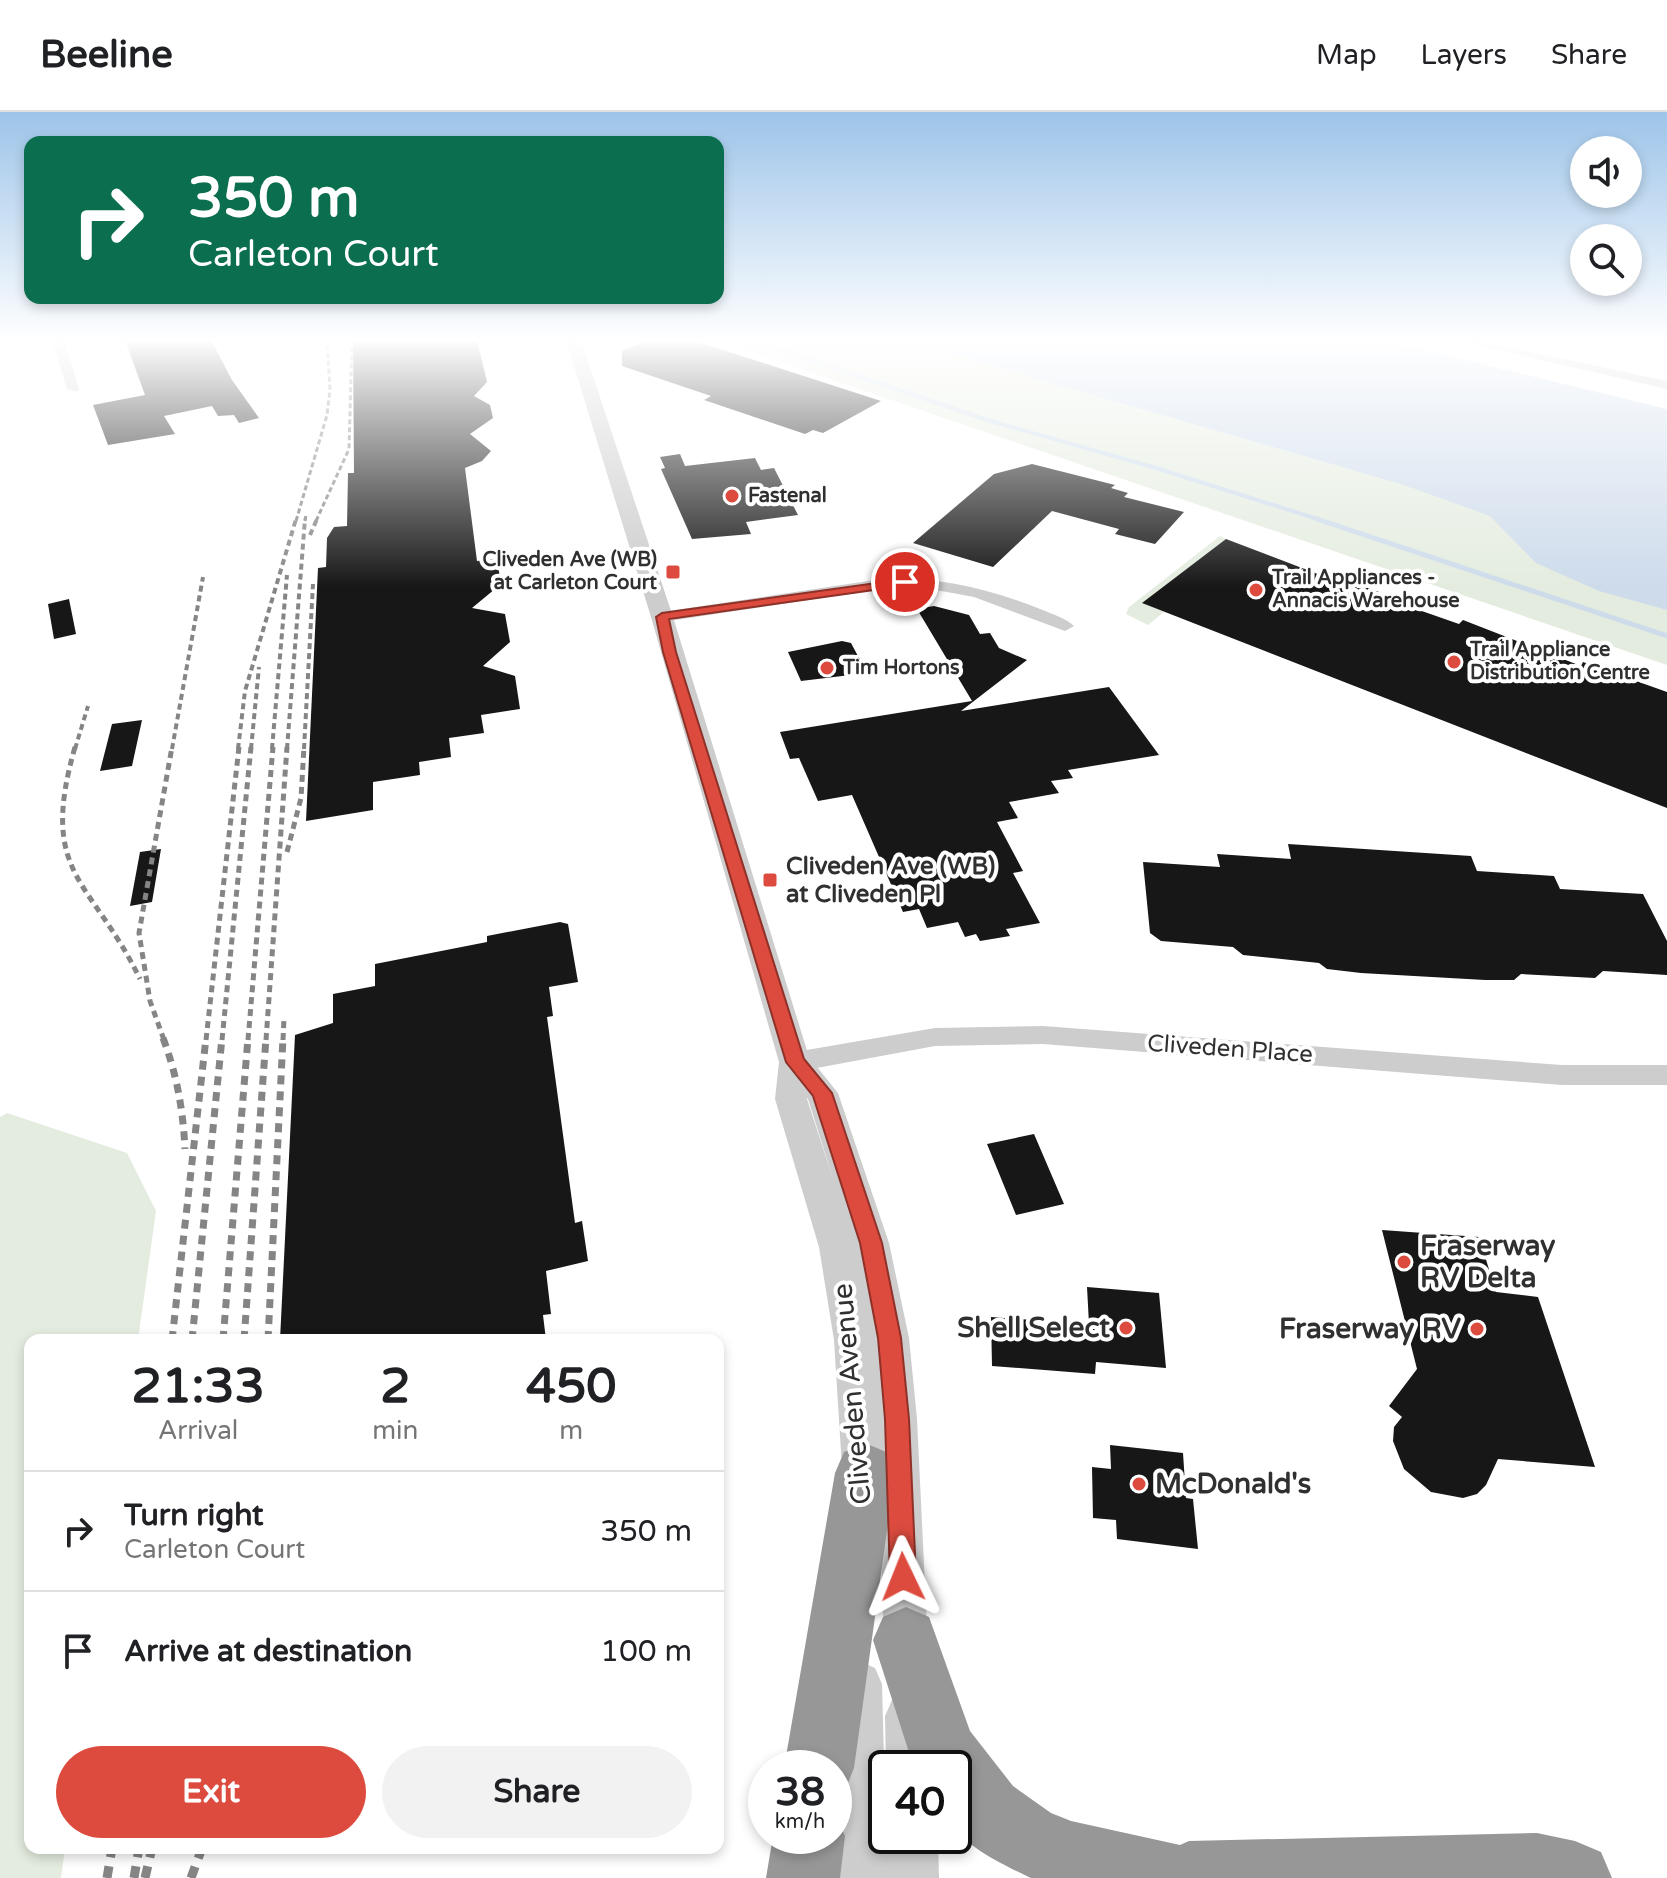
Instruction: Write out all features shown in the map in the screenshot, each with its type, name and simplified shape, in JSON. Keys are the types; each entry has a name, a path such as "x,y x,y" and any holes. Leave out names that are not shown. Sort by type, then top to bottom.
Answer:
{"highway":[{"path":"822,1750 865,1473"},
{"path":"906,1640 942,1751 988,1811 1026,1838 1067,1857 1170,1878"},
{"path":"803,1878 806,1854"},
{"path":"1189,1878 1389,1877 1537,1870 1575,1878"}],"street":[{"name":"Cliveden Avenue","path":"599,422 662,617 795,1062 791,1099 837,1247 853,1340 865,1473 857,1641 865,1878"},
{"path":"662,617 880,584 915,582 997,597 1065,626"},
{"name":"Cliveden Place","path":"795,1062 935,1037 1043,1035 1562,1075 1667,1075"},
{"name":"Cliveden Avenue","path":"795,1062 822,1093 871,1243 887,1324 897,1419 909,1750"},
{"path":"913,1854 914,1878"}],"shaded area":[{"path":"957,422 1234,422 1444,479 1667,590 1667,665"},
{"path":"1220,536 1226,539 1143,603 1164,612 1148,625 1126,614 1129,607"},
{"path":"7,1113 127,1153 156,1211 139,1334 24,1334 24,1854 64,1854 61,1878 0,1878 0,1117"}],"water":[{"path":"1188,422 1667,422 1667,610 1599,591 1536,563 1490,516 1401,484"}],"building":[{"path":"100,422 168,422 175,434 108,445"},
{"path":"354,422 487,422 470,434 491,451 482,461 465,468 477,561 497,559 501,584 472,608 505,614 510,642 483,666 515,676 520,709 481,715 484,733 449,738 451,757 419,762 420,775 373,782 373,810 306,821 318,568 326,567 327,538 334,527 347,526 348,473 354,473"},
{"path":"771,422 842,422 823,433 813,430 805,434"},
{"name":"Fastenal","path":"680,454 685,466 755,458 761,470 774,468 798,515 746,522 751,534 692,539 661,469 665,468 660,457"},
{"path":"1032,464 1115,485 1111,488 1128,493 1124,497 1184,512 1155,544 1115,534 1119,529 1052,511 993,567 913,543 994,474"},
{"path":"1226,539 1336,581 1339,578 1399,599 1396,602 1459,624 1463,620 1581,666 1583,662 1667,692 1667,808 1142,603"},
{"path":"69,599 76,634 54,639 48,604"},
{"path":"934,606 969,615 980,634 990,633 999,648 1027,660 961,711 1109,687 1159,755 1068,770 1073,778 1051,781 1059,793 1009,802 1018,818 997,822 1023,871 1013,873 1040,923 1006,929 1010,936 980,941 976,934 965,937 958,922 927,928 919,909 903,912 852,795 818,801 799,758 790,759 780,732 972,701 917,609"},
{"path":"842,641 851,643 867,673 801,681 788,652"},
{"path":"142,720 132,766 100,771 112,724"},
{"path":"1288,844 1471,856 1477,871 1554,876 1560,889 1643,894 1667,941 1667,975 1603,971 1595,978 1521,974 1514,980 1485,980 1361,973 1327,969 1319,963 1243,955 1233,947 1161,941 1150,933 1143,862 1220,867 1217,854 1291,859"},
{"path":"161,849 152,902 130,906 140,852"},
{"path":"560,922 568,924 578,982 549,987 553,1016 547,1017 575,1223 582,1221 588,1261 546,1271 551,1314 543,1315 545,1334 280,1334 295,1035 333,1023 333,994 375,986 375,964 487,942 487,936"},
{"path":"1034,1134 1064,1204 1016,1215 987,1144"},
{"name":"Fraserway RV","path":"1382,1230 1479,1237 1496,1292 1538,1297 1595,1467 1498,1459 1486,1485 1477,1494 1463,1498 1431,1492 1404,1469 1393,1441 1394,1427 1402,1417 1389,1406 1417,1369"},
{"path":"1087,1287 1159,1293 1166,1368 1096,1362 1095,1374 992,1366 991,1317 1089,1324"},
{"name":"McDonald's","path":"1110,1445 1183,1453 1186,1498 1193,1499 1198,1549 1117,1539 1116,1520 1093,1518 1092,1467 1111,1469"}],"waterway":[{"path":"995,422 1156,468 1324,521"},
{"path":"1317,519 1667,636"}],"railway":[{"path":"296,521 325,422"},
{"path":"316,521 349,449 350,422"},
{"path":"305,521 306,515"},
{"path":"238,749 245,691 296,519"},
{"path":"287,749 305,519"},
{"path":"310,535 317,519"},
{"path":"272,749 287,575"},
{"path":"172,749 203,577"},
{"path":"304,749 313,584"},
{"path":"251,749 259,667"},
{"path":"75,749 88,706"},
{"path":"75,747 65,790 63,823 66,850 75,874 122,945 140,979"},
{"path":"164,1040 150,1001 139,933 172,747"},
{"path":"206,1040 239,747"},
{"path":"222,1040 251,747"},
{"path":"248,1040 273,747"},
{"path":"266,1040 287,747"},
{"path":"287,852 301,798 304,747"},
{"path":"283,1040 284,1018"},
{"path":"163,1038 178,1093 185,1149"},
{"path":"173,1334 206,1038"},
{"path":"193,1334 222,1038"},
{"path":"223,1334 248,1038"},
{"path":"244,1334 266,1038"},
{"path":"268,1334 283,1038"},
{"path":"107,1878 111,1854"},
{"path":"134,1878 138,1854"},
{"path":"145,1878 151,1854"},
{"path":"191,1878 200,1854"}],"place":[{"name":"Fastenal","path":"732,496"},
{"name":"Cliveden Ave (WB) at Carleton Court","path":"673,572"},
{"name":"Trail Appliances - Annacis Warehouse","path":"1256,590"},
{"name":"Trail Appliance Distribution Centre","path":"1454,662"},
{"name":"Tim Hortons","path":"827,668"},
{"name":"Cliveden Ave (WB) at Cliveden Pl","path":"770,880"},
{"name":"Fraserway RV Delta","path":"1404,1262"},
{"name":"Shell Select","path":"1126,1328"},
{"name":"Fraserway RV","path":"1477,1329"},
{"name":"McDonald's","path":"1139,1484"}],"route":[{"path":"903,1577 897,1419 890,1338 871,1243 822,1093 795,1062 662,617 905,582"}]}
